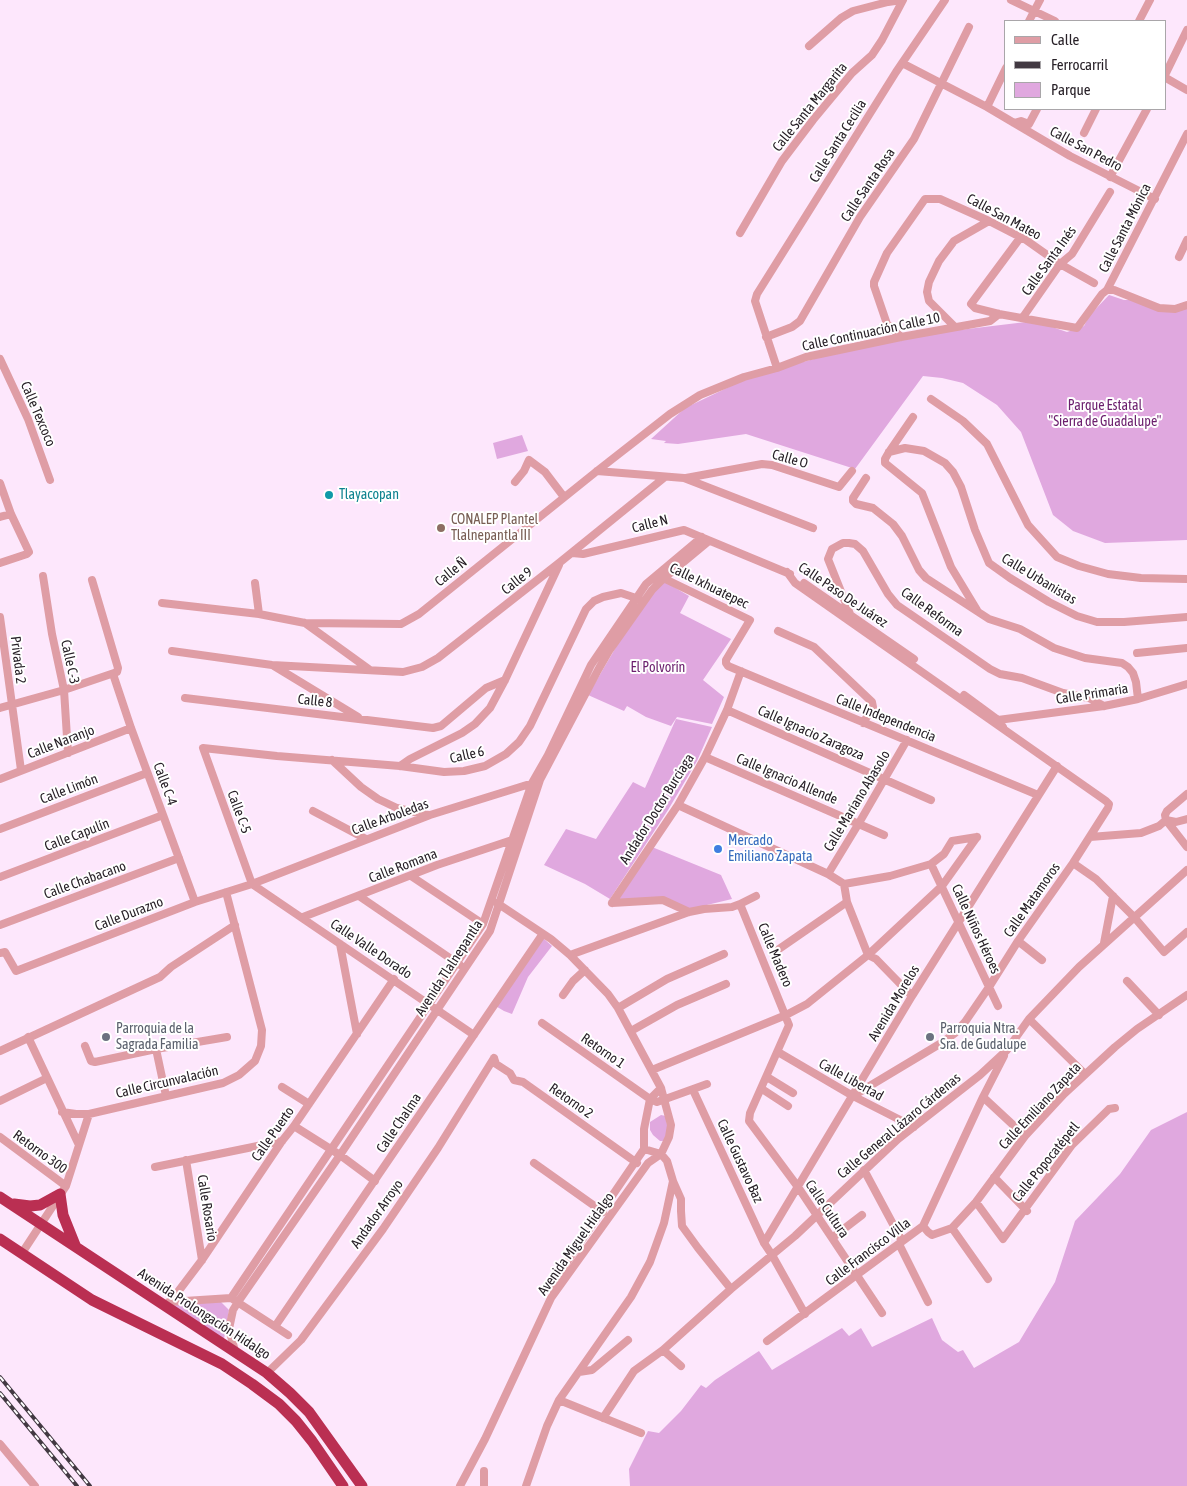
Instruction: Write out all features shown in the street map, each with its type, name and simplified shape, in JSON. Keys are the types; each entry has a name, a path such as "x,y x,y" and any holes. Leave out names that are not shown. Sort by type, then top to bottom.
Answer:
{"highway":[{"path":"5,1200 30,1206 40,1205 63,1190"},
{"path":"63,1190 63,1215 75,1246"},
{"name":"Avenida Prolongación Hidalgo","path":"5,1200 166,1303 267,1373 310,1412 362,1486"},
{"path":"0,1239 92,1300 222,1364 252,1384 279,1404 296,1420 343,1486"}],"street":[{"path":"809,46 841,18 853,11 902,0"},
{"name":"Calle Santa Margarita","path":"740,233 782,161 852,73 872,55 882,40 902,0"},
{"name":"Calle Santa Cecilia","path":"766,337 756,298 902,63 945,0"},
{"path":"1011,0 1053,20"},
{"path":"1029,20 1040,0"},
{"path":"1140,20 1150,0"},
{"name":"Calle Santa Rosa","path":"766,337 792,327 800,321 860,217 914,139 969,27"},
{"path":"1167,71 1187,30"},
{"name":"Calle San Pedro","path":"902,63 987,107 1110,176 1155,198"},
{"path":"987,107 1004,72"},
{"path":"1167,79 1187,90"},
{"path":"1014,123 1021,121 1029,124 1036,110"},
{"path":"1084,133 1096,110"},
{"path":"1110,176 1145,110"},
{"name":"Calle Santa Mónica","path":"1023,318 1077,328 1107,290 1187,134"},
{"name":"Calle Santa Inés","path":"1023,318 1060,264 1072,254 1110,192"},
{"name":"Calle San Mateo","path":"901,337 886,324 874,282 887,253 925,199 940,199 988,222 1020,238 1094,283"},
{"path":"955,327 929,301 927,292 929,282 939,261 954,241 988,222"},
{"path":"1020,238 971,304 974,308 1023,318"},
{"path":"1179,257 1187,240"},
{"path":"1107,290 1114,290 1159,308 1175,309 1187,305"},
{"name":"Calle Continuación Calle 10","path":"597,471 684,404 720,386 806,357 990,321 999,314"},
{"path":"766,337 777,368"},
{"name":"Calle Texcoco","path":"0,359 28,419 50,480"},
{"path":"931,398 963,420 987,444 1028,525 1057,557 1079,566 1108,574 1141,578 1187,579"},
{"path":"913,417 885,459 886,465 907,479 922,493 951,566 980,614"},
{"name":"Calle Urbanistas","path":"889,452 905,448 924,451 945,463 953,472 961,487 975,530 989,563 1048,602 1092,621 1124,622 1187,617"},
{"path":"515,482 524,471 528,460 545,472 564,497"},
{"name":"Calle O","path":"684,478 762,464 772,465 839,487 852,471"},
{"path":"597,471 684,478 813,528"},
{"name":"Calle Ñ","path":"162,603 259,614 305,623 394,625 407,622 597,471"},
{"name":"Calle 9","path":"172,651 272,665 370,671 413,671 431,663 572,553 665,477"},
{"path":"866,478 853,501 856,504 873,508 888,519 902,536 922,574 980,614 1020,628 1054,648 1085,658 1122,663 1133,673 1138,699"},
{"path":"0,483 11,514 29,552 0,563"},
{"path":"0,517 11,514"},
{"name":"Calle N","path":"572,553 583,554 681,530 787,572"},
{"name":"Avenida Tlalnepantla","path":"235,1300 340,1155 484,924 512,840 536,782 639,600 661,577 706,539"},
{"name":"Calle Reforma","path":"850,614 828,559 832,550 849,543 855,544 863,551 888,594 897,604 990,669 1000,674 1022,678 1062,693 1089,698 1104,706"},
{"path":"400,766 462,733 475,724 490,708 505,680 559,563"},
{"name":"Calle Paso De Juárez","path":"787,572 850,614 931,674"},
{"name":"Calle Paso De Juárez","path":"787,572 794,583 931,674"},
{"name":"Calle C-3","path":"43,576 52,634 64,690 68,753"},
{"name":"Calle Ixhuatepec","path":"661,577 750,620 726,663"},
{"name":"Calle C-4","path":"92,580 118,668 115,673 131,728 195,902"},
{"path":"255,582 259,614"},
{"name":"Calle 6","path":"203,748 400,766 444,772 464,771 485,766 506,754 519,742 530,726 586,609 594,601 621,593 639,600"},
{"name":"Privada 2","path":"0,617 11,706 22,770"},
{"path":"1172,618 1187,622"},
{"path":"305,623 370,671"},
{"path":"778,631 814,647 872,702 872,707 863,723"},
{"path":"1137,653 1187,648"},
{"name":"Calle Independencia","path":"726,663 728,666 1038,795"},
{"path":"272,665 362,719"},
{"name":"Andador Doctor Burciaga","path":"689,912 663,900 612,903 678,805 705,757 728,710 741,671"},
{"path":"0,708 115,673"},
{"path":"931,674 1056,766"},
{"name":"Calle 8","path":"185,698 433,728 442,726 486,688 505,680"},
{"name":"Calle Primaria","path":"997,722 1104,706 1138,699 1187,684"},
{"name":"Calle Ignacio Zaragoza","path":"728,710 931,800"},
{"name":"Calle Naranjo","path":"0,779 131,728"},
{"name":"Calle Mariano Abasolo","path":"828,874 907,740"},
{"name":"Calle C-5","path":"203,748 252,884"},
{"name":"Calle Ignacio Allende","path":"705,757 884,835"},
{"path":"332,760 361,787 378,799 397,808 430,815"},
{"name":"Avenida Morelos","path":"764,1243 912,996 1018,830 1056,766"},
{"name":"Calle Matamoros","path":"853,1096 955,1033 965,1022 1090,837 1109,804 1056,766"},
{"name":"Calle Limón","path":"0,829 147,773"},
{"name":"Avenida Tlalnepantla","path":"236,1353 229,1329 235,1300 330,1149 434,1007 465,969 490,931 536,782"},
{"name":"Calle Arboledas","path":"252,884 430,815 536,782"},
{"path":"1187,794 1167,811 1165,815 1166,820 1187,847"},
{"path":"652,1070 786,1015 808,1004 868,955 942,886 977,837 952,841 944,854 931,864 890,876 844,884 828,874 678,805"},
{"path":"313,810 366,839"},
{"name":"Calle Capulín","path":"0,877 162,815"},
{"path":"1166,820 1176,822 1187,819"},
{"path":"1090,837 1141,833 1159,826 1166,820"},
{"name":"Calle Romana","path":"303,917 437,865 512,840"},
{"name":"Calle Chabacano","path":"0,925 179,858"},
{"path":"1073,863 1096,879 1134,917 1164,952 1187,932"},
{"name":"Calle Niños Héroes","path":"931,864 998,1006"},
{"name":"Calle General Lázaro Cárdenas","path":"603,1418 634,1371 663,1350 914,1127 980,1075 1007,1050 1029,1019 1104,942 1186,872"},
{"path":"411,876 484,924"},
{"name":"Calle Durazno","path":"2,952 16,971 195,902 252,884"},
{"name":"Calle Valle Dorado","path":"252,884 474,1035"},
{"path":"844,884 847,902 868,955 876,960 912,996"},
{"name":"Calle Circunvalación","path":"62,1112 89,1114 223,1083 231,1080 255,1062 259,1054 262,1030 226,892"},
{"path":"359,896 465,969"},
{"path":"570,955 689,912 740,904 756,896"},
{"path":"1104,942 1113,896"},
{"path":"492,899 570,955 618,1008 661,1088 671,1125 669,1137 661,1154"},
{"path":"779,949 847,902"},
{"name":"Calle Madero","path":"740,904 786,1015"},
{"path":"0,1051 160,977 171,967 235,925"},
{"name":"Calle Chalma","path":"276,1325 542,934"},
{"path":"1018,941 1042,960"},
{"path":"340,944 357,1034"},
{"path":"618,1008 667,979 724,954"},
{"path":"563,995 585,970"},
{"name":"Calle Puerto","path":"166,1303 202,1260 394,979"},
{"path":"1127,981 1158,1015"},
{"path":"631,1031 677,1005 726,984"},
{"name":"Calle Emiliano Zapata","path":"952,1228 976,1202 1025,1136 1085,1074 1115,1047 1187,995"},
{"path":"786,1015 789,1025 762,1089 788,1106"},
{"path":"1029,1019 1085,1074"},
{"name":"Retorno 1","path":"542,1024 650,1099"},
{"path":"28,1037 78,1143"},
{"path":"85,1046 93,1062 227,1037"},
{"path":"156,1049 166,1096"},
{"name":"Calle Francisco Villa","path":"767,1341 924,1226 983,1096 1007,1050"},
{"name":"Calle Libertad","path":"778,1052 853,1096 914,1127"},
{"name":"Retorno 2","path":"494,1058 496,1064 510,1074 514,1080 523,1082 637,1162"},
{"name":"Andador Arroyo","path":"267,1373 302,1340 383,1230 438,1148 494,1058"},
{"path":"767,1077 793,1093"},
{"path":"0,1101 47,1078"},
{"path":"650,1099 657,1102 707,1084"},
{"path":"282,1086 309,1104"},
{"path":"551,1298 558,1275 603,1212 644,1149 644,1129 650,1099 661,1088"},
{"name":"Calle Cultura","path":"762,1089 750,1113 749,1121 798,1187 882,1313"},
{"name":"Calle Gustavo Baz","path":"693,1090 764,1243"},
{"path":"983,1096 1025,1136"},
{"name":"Calle Popocatépetl","path":"976,1202 1003,1239 1072,1146 1109,1109 1115,1108"},
{"path":"22,1253 63,1190 89,1114"},
{"path":"294,1126 340,1155 375,1181"},
{"name":"Retorno 300","path":"0,1138 63,1190"},
{"path":"154,1167 282,1141"},
{"path":"644,1149 661,1154 667,1161 681,1199 682,1226 731,1289"},
{"name":"Avenida Miguel Hidalgo","path":"460,1486 485,1439 551,1298 648,1163 661,1154"},
{"name":"Calle Rosario","path":"186,1160 202,1260"},
{"path":"534,1163 603,1212"},
{"path":"864,1170 901,1242 928,1302"},
{"path":"994,1177 1026,1209"},
{"path":"526,1486 547,1426 559,1400 631,1296 650,1262 664,1223 673,1181"},
{"path":"832,1238 862,1216"},
{"path":"924,1226 932,1235 952,1228 988,1279"},
{"path":"764,1243 805,1314"},
{"path":"166,1303 235,1300 276,1325 288,1335"},
{"path":"579,1372 592,1370 628,1340"},
{"path":"663,1350 681,1366"},
{"path":"559,1400 640,1433"},
{"path":"0,1444 34,1486"},
{"path":"484,1471 484,1486"}],"green space":[{"name":"Parque Estatal \"Sierra de Guadalupe\"","path":"1109,295 1124,300 1137,300 1170,311 1187,305 1187,540 1105,543 1073,531 1053,515 1021,432 997,405 963,383 942,378 923,376 855,469 746,434 678,444 664,443 666,441 651,439 685,408 754,375 829,355 926,334 1034,321 1067,332 1084,326 1089,316"},
{"path":"522,435 528,451 497,459 493,443"},
{"name":"El Polvorín","path":"662,580 689,596 680,613 731,639 703,680 724,697 712,724 677,717 671,726 646,717 627,706 624,711 588,695 629,625"},
{"path":"676,719 712,727 697,761 668,810 610,899 585,884 544,865 566,829 596,839 633,782 645,788"},
{"path":"652,847 721,875 732,899 690,909 662,898 616,900"},
{"path":"543,938 552,946 528,977 512,1014 494,1005"},
{"path":"1187,1112 1187,1486 630,1486 629,1469 648,1431 659,1433 681,1411 701,1385 706,1388 759,1351 772,1370 842,1328 849,1336 861,1328 872,1347 932,1318 942,1340 958,1352 963,1350 974,1368 1019,1342 1055,1282 1075,1221 1120,1174 1151,1130"},
{"path":"661,1115 666,1116 668,1133 664,1141 660,1141 650,1130 650,1122"},
{"path":"221,1302 229,1310 224,1339 171,1304"}],"railway":[{"path":"0,1377 90,1486"},
{"path":"0,1393 77,1486"}],"place":[{"name":"Tlayacopan","path":"329,495"},
{"name":"CONALEP Plantel Tlalnepantla III","path":"441,528"},
{"name":"Mercado Emiliano Zapata","path":"718,849"},
{"name":"Parroquia de la Sagrada Familia","path":"106,1037"},
{"name":"Parroquia Ntra. Sra. de Gudalupe","path":"930,1037"}]}
